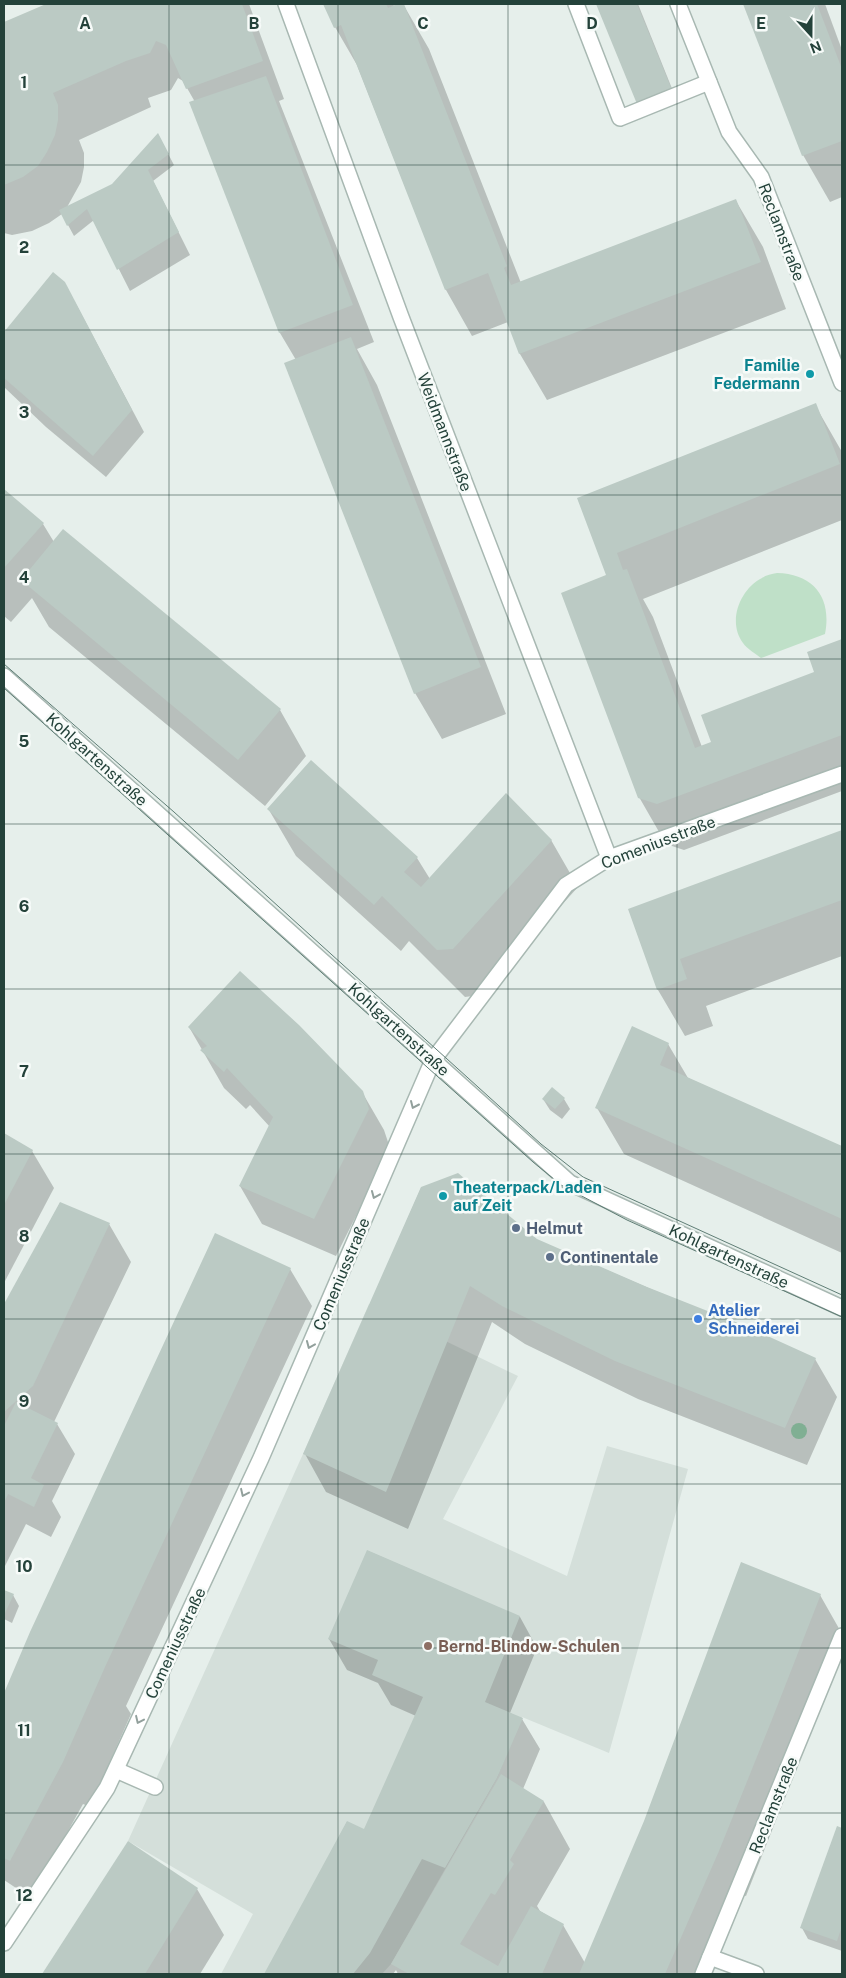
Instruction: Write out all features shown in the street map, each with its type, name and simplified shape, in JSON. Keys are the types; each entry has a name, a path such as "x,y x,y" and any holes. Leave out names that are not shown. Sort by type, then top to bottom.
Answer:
{"street":[{"name":"Weidmannstraße","path":"286,4 418,363 609,858"},
{"path":"576,4 620,118 710,82"},
{"name":"Reclamstraße","path":"678,4 729,132 761,177 842,383"},
{"name":"Kohlgartenstraße","path":"4,676 570,1183 842,1308"},
{"name":"Comeniusstraße","path":"4,1943 107,1788 116,1770 261,1458 433,1060 566,885 609,858 842,774"},
{"name":"Reclamstraße","path":"703,1974 842,1636"},
{"path":"116,1770 154,1787"},
{"path":"710,1958 756,1974"}],"shaded area":[{"name":"Bernd-Blindow-Schulen","path":"369,1304 518,1376 443,1519 567,1576 607,1446 688,1469 609,1753 522,1717 497,1778 391,1964 382,1974 221,1974 253,1914 128,1841"}],"green space":[{"path":"777,573 790,574 801,578 818,590 826,609 825,634 761,658 743,643 738,635 736,616 742,598 754,583 764,577"}],"building":[{"path":"46,4 242,4 263,61 186,89 166,45 156,41 150,53 126,61 53,93 58,105 58,120 55,135 47,152 38,166 23,177 4,185 4,22"},
{"path":"323,4 386,4 388,8 397,4 404,4 507,266 504,268 511,285 736,199 761,262 519,354 488,273 445,290 341,25 334,28"},
{"path":"596,4 637,4 672,90 637,104"},
{"path":"743,4 817,4 842,69 842,141 802,156"},
{"path":"266,76 353,305 279,333 189,102"},
{"path":"158,133 169,154 148,170 179,232 117,270 87,209 67,226 59,210 112,184"},
{"path":"53,272 65,282 132,410 93,456 4,378 4,332"},
{"path":"351,337 481,667 414,694 284,363"},
{"path":"816,403 840,464 617,553 623,570 627,569 695,748 711,742 701,715 814,672 807,652 842,639 842,735 657,804 638,798 561,593 606,575 577,498"},
{"path":"4,489 44,523 4,568"},
{"path":"63,529 281,709 238,760 21,580"},
{"path":"311,760 418,857 404,872 421,887 506,793 552,840 453,949 437,950 382,896 374,905 267,809"},
{"path":"842,830 842,900 680,959 687,979 657,990 628,909"},
{"path":"240,971 299,1025 363,1091 369,1109 314,1219 239,1186 273,1117 227,1068 224,1072 200,1050 207,1046 188,1027"},
{"path":"632,1026 669,1043 660,1065 842,1146 842,1219 595,1108"},
{"path":"552,1087 565,1098 555,1109 542,1099"},
{"path":"4,1133 33,1150 4,1205"},
{"path":"458,1173 537,1239 647,1287 748,1327 816,1358 785,1428 615,1361 502,1306 470,1286 386,1492 303,1454 421,1187"},
{"path":"60,1202 110,1223 33,1386 4,1412 4,1304"},
{"path":"215,1233 291,1268 105,1667 63,1762 10,1861 4,1858 4,1693 30,1632"},
{"path":"16,1402 58,1423 31,1478 44,1485 34,1507 8,1494 4,1503 4,1426"},
{"path":"367,1550 520,1616 485,1702 523,1718 497,1778 445,1868 422,1859 370,1953 353,1974 264,1974 347,1821 364,1829 423,1697 372,1675 378,1660 328,1639"},
{"path":"741,1562 821,1594 771,1722 719,1851 665,1974 579,1974 644,1821"},
{"path":"4,1590 14,1594 5,1613 4,1612"},
{"path":"501,1774 544,1801 510,1860 514,1864 495,1895 491,1893 460,1944 498,1966 531,1906 564,1924 542,1974 409,1974 391,1964"},
{"path":"837,1826 842,1828 842,1926 837,1941 800,1928"},
{"path":"128,1841 198,1888 145,1974 42,1974"}],"tram line":[{"path":"4,664 174,812 541,1144 583,1177 842,1295"},
{"path":"4,688 561,1185 627,1220 842,1317"}],"place":[{"name":"Familie Federmann","path":"810,374"},
{"name":"Theaterpack/Laden auf Zeit","path":"443,1196"},
{"name":"Helmut","path":"516,1228"},
{"name":"Continentale","path":"550,1257"},
{"name":"Atelier Schneiderei","path":"698,1319"},
{"name":"Bernd-Blindow-Schulen","path":"428,1646"}]}
